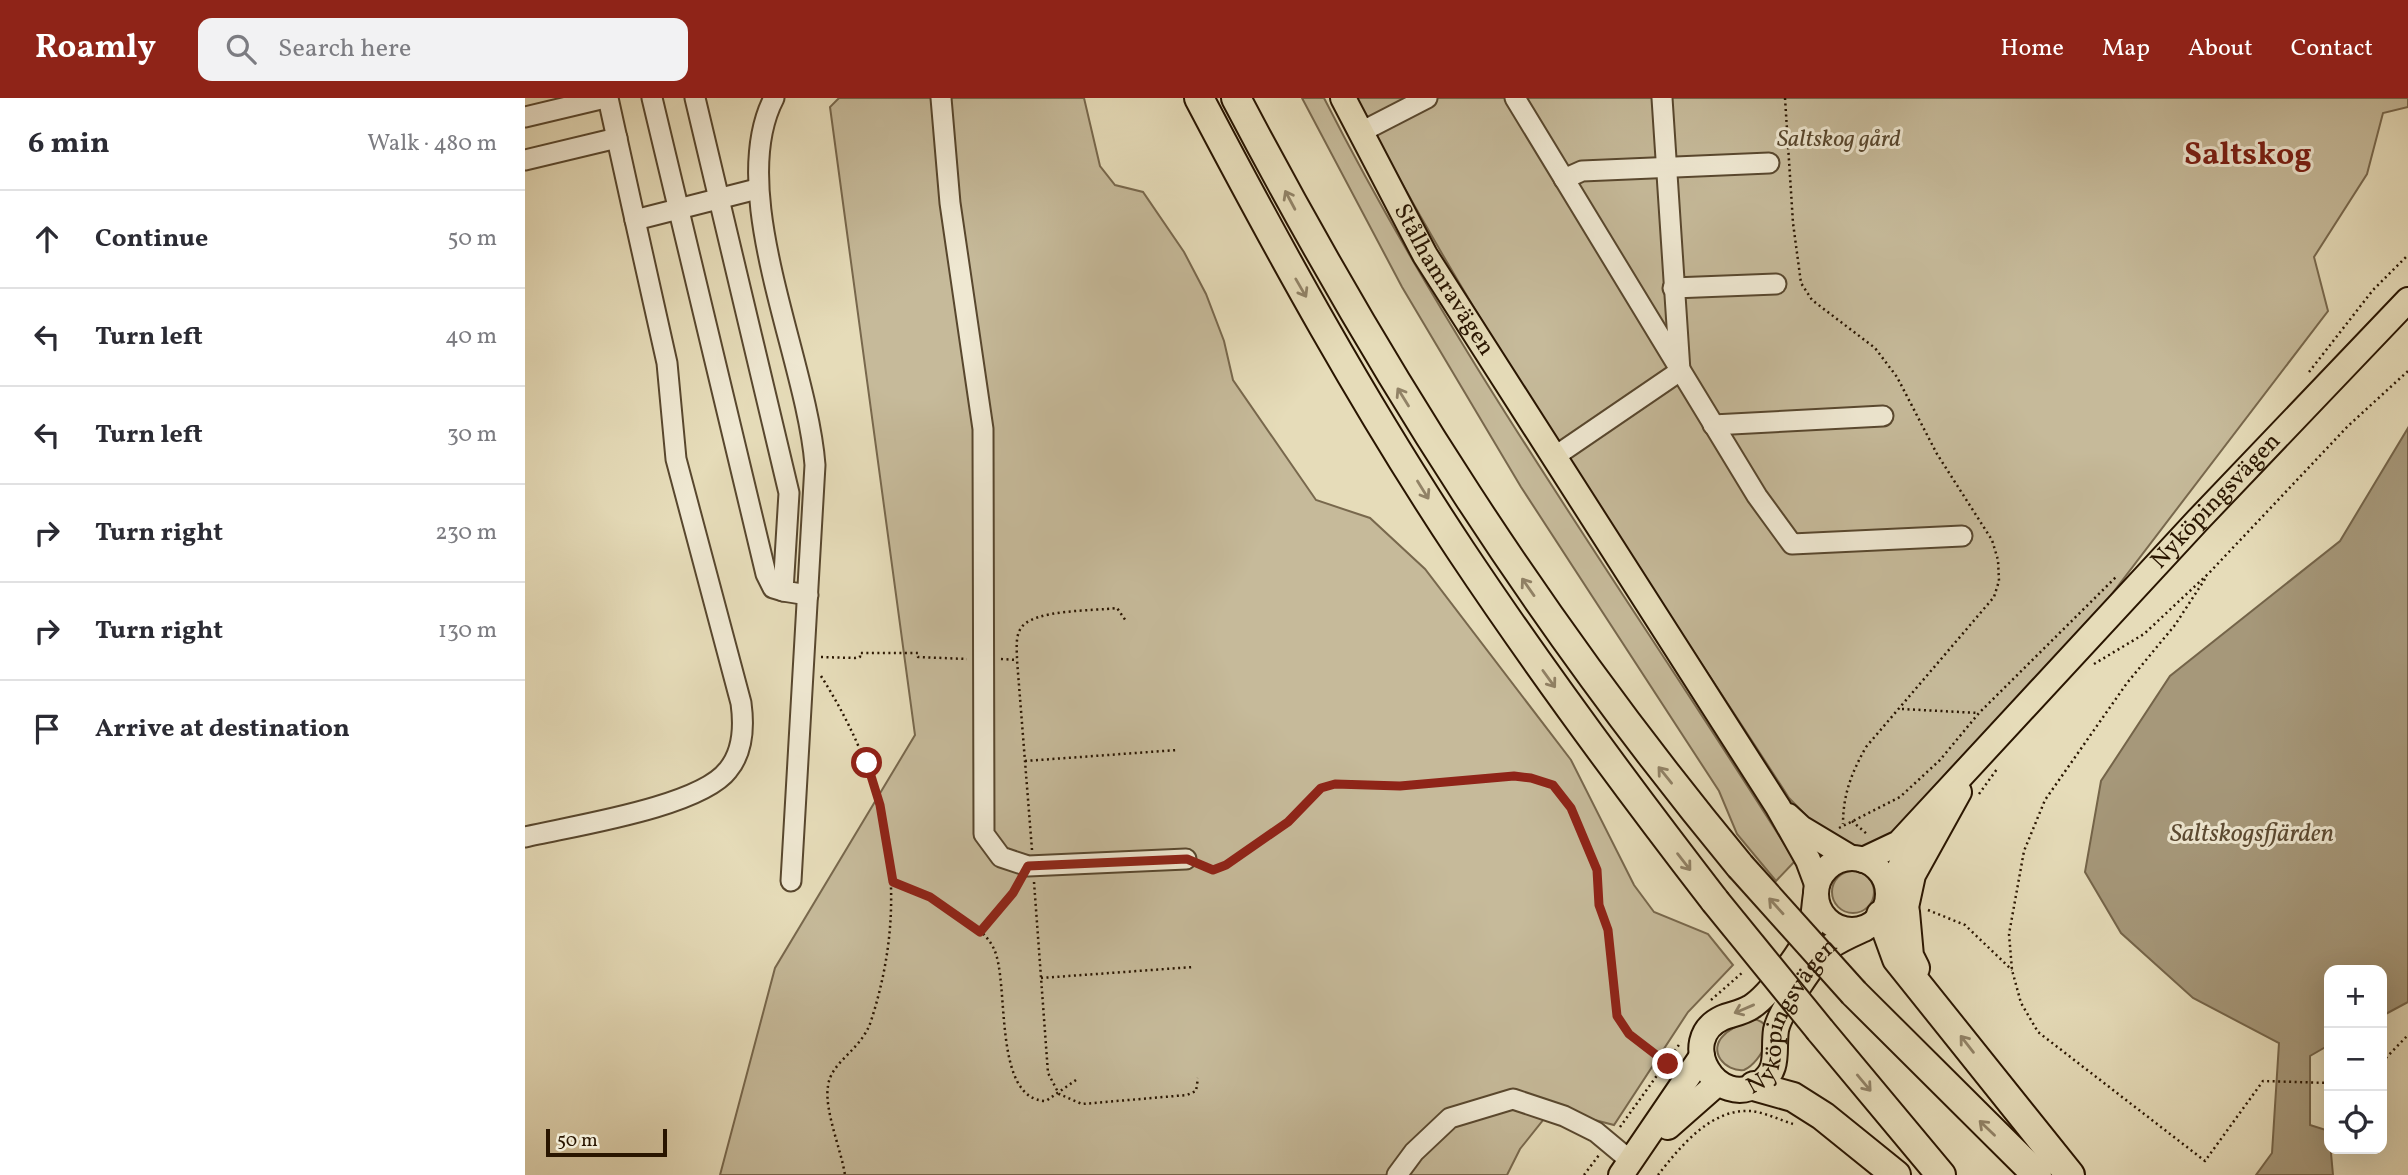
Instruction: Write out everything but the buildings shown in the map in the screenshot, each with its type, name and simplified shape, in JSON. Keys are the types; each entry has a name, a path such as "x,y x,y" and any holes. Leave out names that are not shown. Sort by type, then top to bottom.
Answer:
{"highway":[{"path":"1199,98 1279,249 1373,411 1460,549 1622,782 1715,901 1941,1175"},
{"path":"1236,98 1335,280 1402,394 1489,531 1651,757 1740,866 1854,993 1960,1102 2037,1175"},
{"path":"1892,911 1889,943 1897,959 1940,1009 2070,1175"},
{"path":"1754,1086 1793,1097 1896,1175"}],"main road":[{"name":"Stålhamravägen","path":"1343,98 1425,255 1778,807 1808,860 1817,889"},
{"name":"Nyköpingsvägen","path":"1857,859 1899,843 2408,300"},
{"name":"Nyköpingsvägen","path":"1817,889 1809,933 1783,973 1757,1003 1716,1021 1704,1037 1702,1056 1709,1075 1718,1083 1737,1090 1754,1086 1768,1076 1774,1066 1776,1031 1788,1005 1828,948 1892,911 2027,704"},
{"name":"Stålhamravägen","path":"1778,807 1801,828 1857,859"},
{"path":"1857,859 1881,872 1892,911 1847,930 1829,923 1818,906 1817,889 1827,868 1835,862 1857,859"},
{"name":"Nyköpingsvägen","path":"1626,1168 1702,1056"},
{"name":"Nyköpingsvägen","path":"1626,1168 1718,1083"}],"street":[{"path":"525,117 606,98 667,363 676,459 741,703 740,741 727,772 693,795 525,837"},
{"path":"652,98 766,574 773,588 808,596"},
{"path":"695,98 789,493 783,592"},
{"path":"774,98 761,131 757,189 813,438 815,465 808,596 813,654 803,670 791,881"},
{"path":"941,98 950,203 983,429 984,834 995,851 1009,861 1028,866 1187,859"},
{"path":"1361,132 1427,98"},
{"path":"1515,98 1757,496 1792,544 1962,536"},
{"path":"1662,98 1680,371"},
{"path":"525,160 617,138"},
{"path":"1563,179 1582,172 1769,163"},
{"path":"635,220 757,189"},
{"path":"1673,288 1776,284"},
{"path":"1554,457 1680,371"},
{"path":"1713,425 1883,416"},
{"path":"1397,1175 1414,1152 1450,1118 1513,1098 1564,1116 1596,1132 1608,1143 1626,1168"}],"path":[{"path":"1785,98 1793,223 1801,284 1812,300 1875,348 1897,377 1937,454 1992,540 1999,560 1999,580 1994,597 1866,747 1851,775 1843,804 1843,824"},
{"path":"2306,376 2373,290 2408,255"},
{"path":"2089,667 2144,634 2209,573 2348,426 2408,371"},
{"path":"1853,821 1899,797 1940,760 1979,713 2124,569"},
{"path":"2209,573 2175,625 2127,683 2045,800 2024,851 2017,882 2009,934 2012,970 2021,1003 2038,1031 2205,1161 2263,1081 2324,1083"},
{"path":"980,932 1013,893 1032,854 1017,660 1022,625 1037,616 1117,608 1123,612 1126,621"},
{"path":"813,654 855,658 860,657 860,653 884,653 957,659"},
{"path":"813,654 867,763 880,805 893,882 890,925 878,999 863,1040 836,1066 828,1086 845,1175"},
{"path":"1008,660 1017,660"},
{"path":"1901,708 1979,713"},
{"path":"1025,761 1177,750"},
{"path":"1967,795 2004,759"},
{"path":"1187,859 1213,870 1226,865 1288,822 1321,788 1335,784 1400,786 1514,776 1553,785 1571,808 1597,870 1599,905 1608,930 1617,1016 1629,1034 1668,1064 1584,1175"},
{"path":"893,882 930,897 980,932 996,956 1010,1058 1019,1085 1032,1099 1046,1101 1076,1080"},
{"path":"1892,911 1965,926 2012,970"},
{"path":"1041,978 1193,967"},
{"path":"2387,1057 2408,1035"},
{"path":"1658,1175 1677,1150 1707,1124 1723,1115 1750,1111 1803,1127"}],"green space":[{"path":"839,98 1084,98 1100,166 1115,185 1143,192 1184,252 1206,294 1224,341 1233,380 1316,500 1370,518 1425,569 1571,760 1634,885 1654,912 1708,934 1733,965 1688,1012 1614,1125 1552,1109 1520,1149 1507,1175 720,1175 775,968 915,735 830,107"},
{"path":"1302,98 1324,98 1432,294 1491,390 1795,861 1776,881 1737,834 1719,791 1521,487 1402,287"},
{"name":"Saltskog gård","path":"1356,98 2408,98 2408,107 2383,113 2367,174 2314,257 2328,311 2076,641 1950,769 1894,838 1868,848 1849,845 1824,834 1789,798 1509,366 1456,278"},
{"path":"1853,871 1868,877 1874,892 1868,907 1853,913 1838,907 1832,892 1838,877"},
{"path":"1753,1019 1762,1022 1766,1028 1766,1043 1762,1052 1757,1060 1744,1070 1730,1068 1718,1054 1719,1041 1730,1030"}],"water":[{"name":"Saltskogsfjärden","path":"2408,428 2408,1002 2387,1013 2387,965 2324,965 2324,1048 2310,1056 2310,1125 2324,1129 2324,1154 2331,1154 2333,1175 2256,1175 2272,1153 2279,1043 2193,998 2121,933 2085,872 2101,781 2170,676 2340,541"}],"district":[{"name":"Saltskog","path":"2248,156"}],"route":[{"path":"867,763 880,805 893,882 930,897 980,932 1013,893 1028,866 1187,859 1193,864 1213,870 1226,865 1288,822 1321,788 1335,784 1400,786 1514,776 1553,785 1571,808 1586,837 1597,870 1599,905 1608,930 1617,1016 1629,1034 1668,1064"}]}
